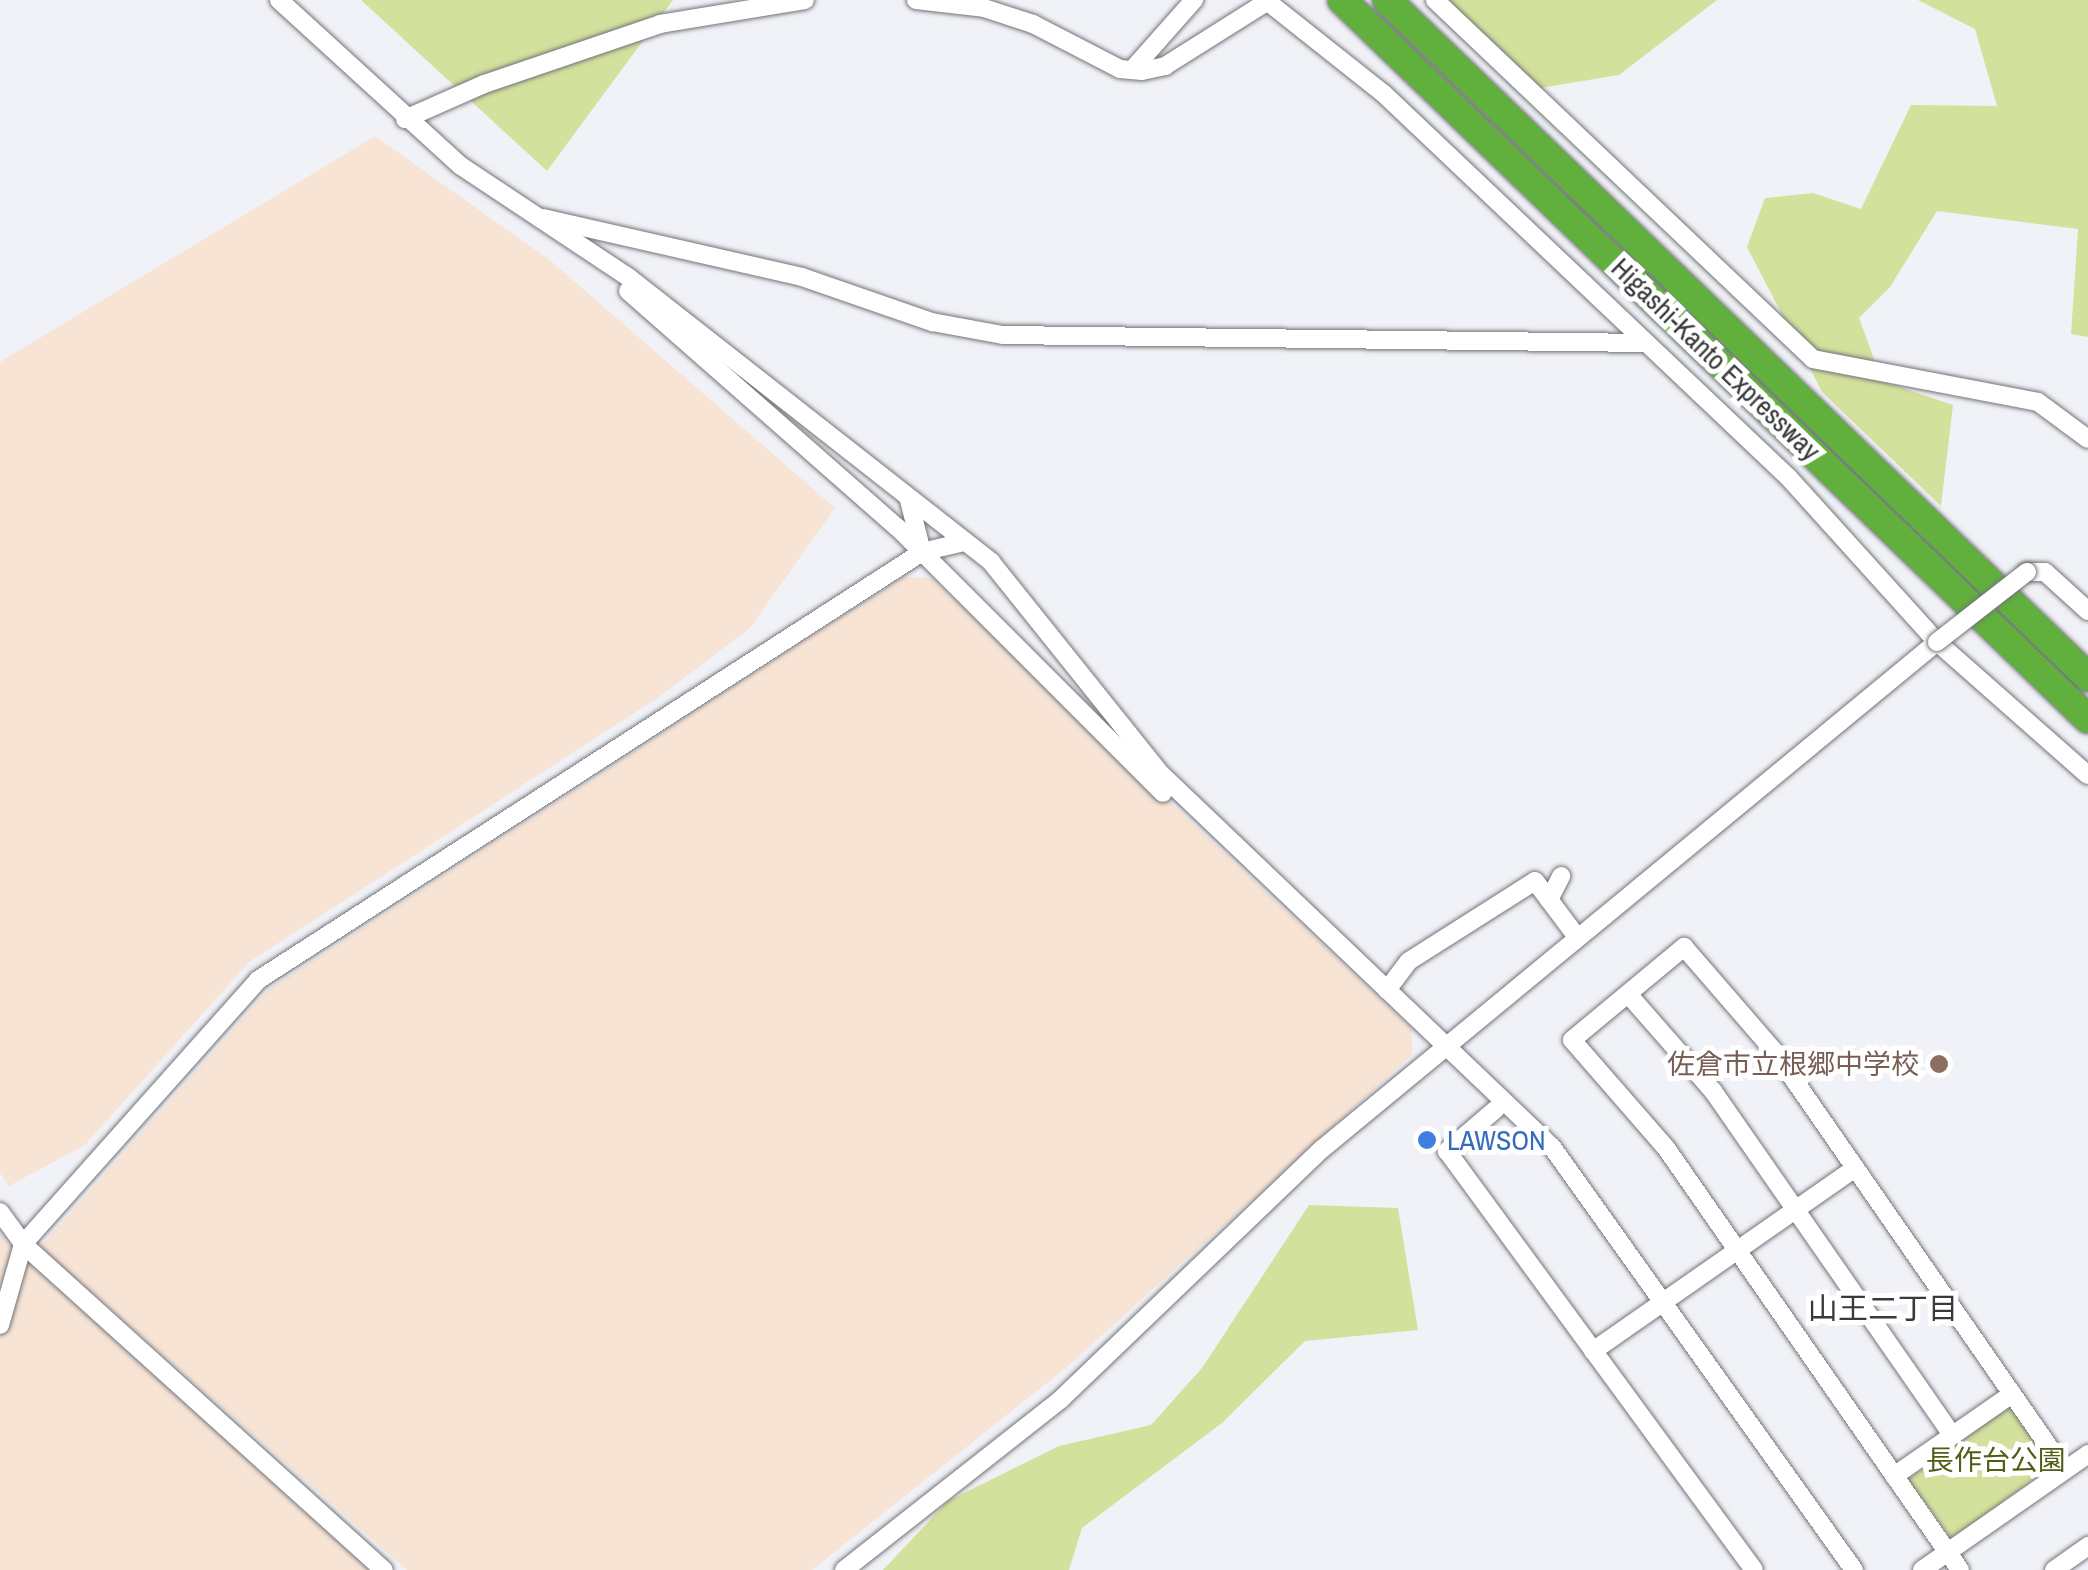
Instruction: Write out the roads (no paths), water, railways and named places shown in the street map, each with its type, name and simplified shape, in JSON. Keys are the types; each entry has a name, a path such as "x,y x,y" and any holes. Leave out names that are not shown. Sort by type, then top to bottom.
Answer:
{"highway":[{"name":"Higashi-Kanto Expressway","path":"1342,0 2088,719"},
{"name":"Higashi-Kanto Expressway","path":"1387,0 2088,676"}],"street":[{"path":"278,0 405,119 527,214 718,345 964,542 1034,608 1108,715 1260,872"},
{"path":"405,119 484,84 660,24 806,0"},
{"path":"916,0 984,8 1033,24 1132,70 1165,66 1269,1 1384,94 1800,490 1937,642 2088,775"},
{"path":"1132,70 1194,0"},
{"path":"1435,0 1813,358 2038,402 2088,439"},
{"path":"527,214 802,277 976,332 1646,343"},
{"path":"572,242 922,552 1155,785 1260,872 1552,1146 1666,1300 1854,1570"},
{"path":"907,496 922,528 922,552"},
{"path":"0,1325 23,1244 258,980 922,552 964,542"},
{"path":"844,1570 1061,1400 1272,1195 1446,1044 2027,572 2046,572 2088,612"},
{"path":"1549,900 1561,876"},
{"path":"1388,990 1409,961 1535,881 1577,937"},
{"path":"1960,1570 1666,1148 1572,1040 1684,947 1774,1051 2012,1394 2088,1479"},
{"path":"1628,994 1712,1091 1952,1435"},
{"path":"1496,1109 1447,1151 1752,1569"},
{"path":"1593,1350 1855,1168"},
{"path":"0,1212 23,1244 384,1570"},
{"path":"1894,1476 2012,1394"},
{"path":"1922,1570 2076,1462"},
{"path":"2054,1570 2088,1546"}],"place":[{"name":"佐倉市立根郷中学校","path":"1939,1064"},
{"name":"LAWSON","path":"1427,1140"}],"district":[{"name":"山王二丁目","path":"1883,1308"}],"park label":[{"name":"長作台公園","path":"1996,1460"}]}
